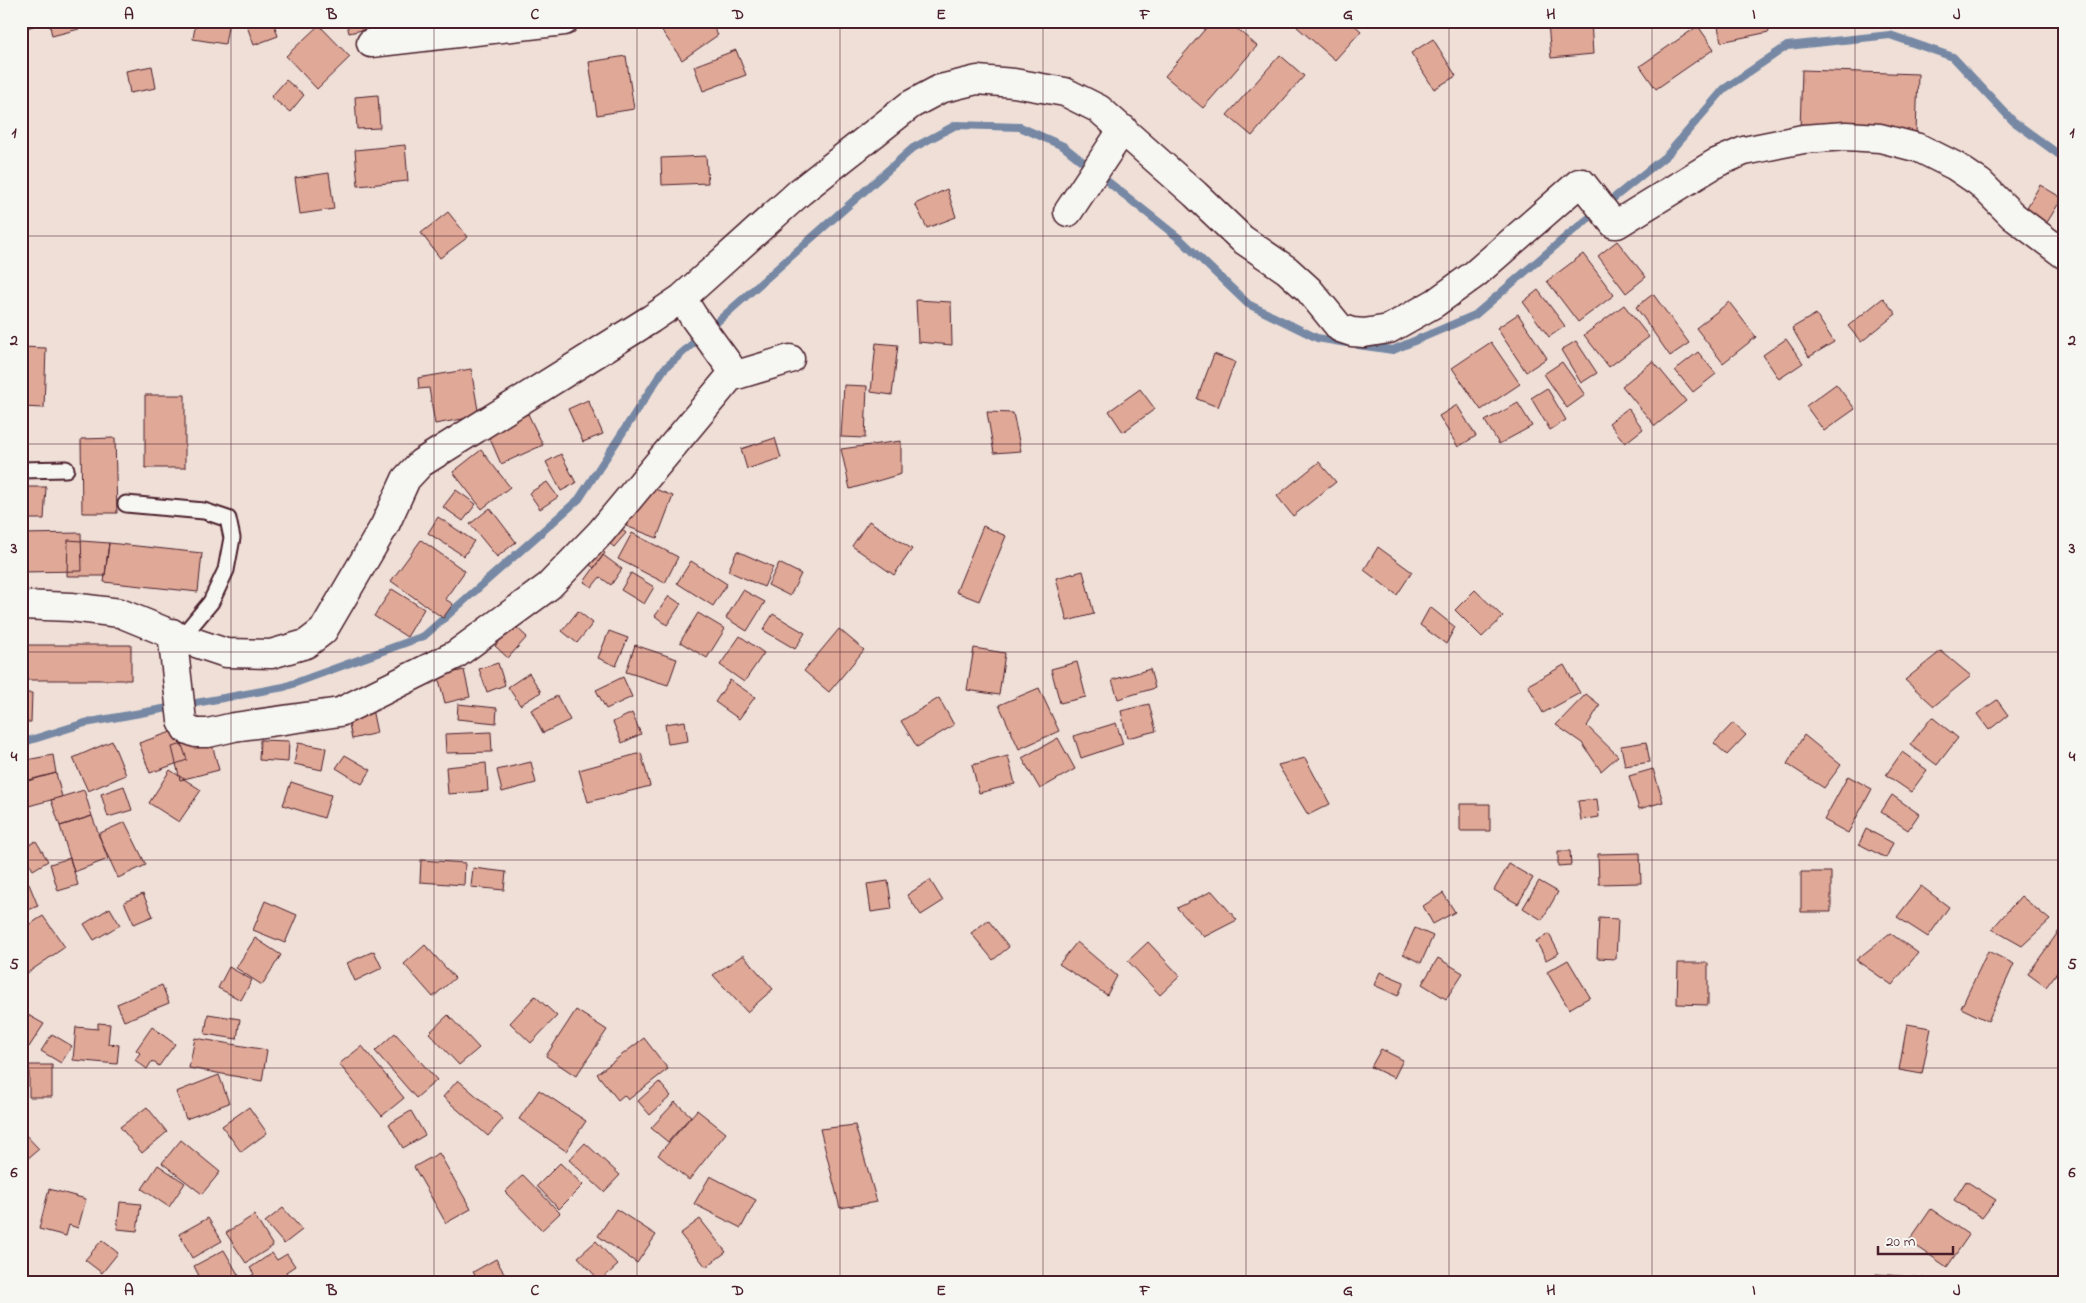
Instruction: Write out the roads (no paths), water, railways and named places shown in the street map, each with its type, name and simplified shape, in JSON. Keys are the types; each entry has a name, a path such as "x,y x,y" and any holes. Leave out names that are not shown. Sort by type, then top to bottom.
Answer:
{"street":[{"path":"371,43 564,21"},
{"path":"21,605 71,607 120,613 226,653 271,654 306,644 323,631 385,525 406,479 421,462 651,319 687,307 800,192 910,105 940,90 976,80 1014,83 1065,92 1100,109 1242,239 1293,275 1309,290 1340,328 1352,332 1364,333 1389,329 1435,303 1476,274 1579,183 1582,183 1614,224 1621,222 1716,162 1744,151 1803,139 1846,136 1880,138 1919,148 1955,166 1980,183 2013,216 2065,255"},
{"path":"1068,212 1123,129"},
{"path":"687,307 727,369"},
{"path":"176,635 180,708 186,728 196,733 208,733 234,727 340,712 455,655 555,580 601,532 727,369 790,359"}],"lane":[{"path":"21,470 66,469"},
{"path":"126,504 204,512 228,519 232,538 226,570 211,602 176,635"}],"waterway":[{"path":"1358,345 1393,350 1475,315 1569,234 1667,155 1724,89 1787,46 1890,35 1953,57 2013,121 2065,159"},
{"path":"21,743 85,723 284,687 424,636 579,499 664,369 913,148 956,125 1020,127 1063,146 1180,239 1248,304 1317,338 1347,343"}]}
